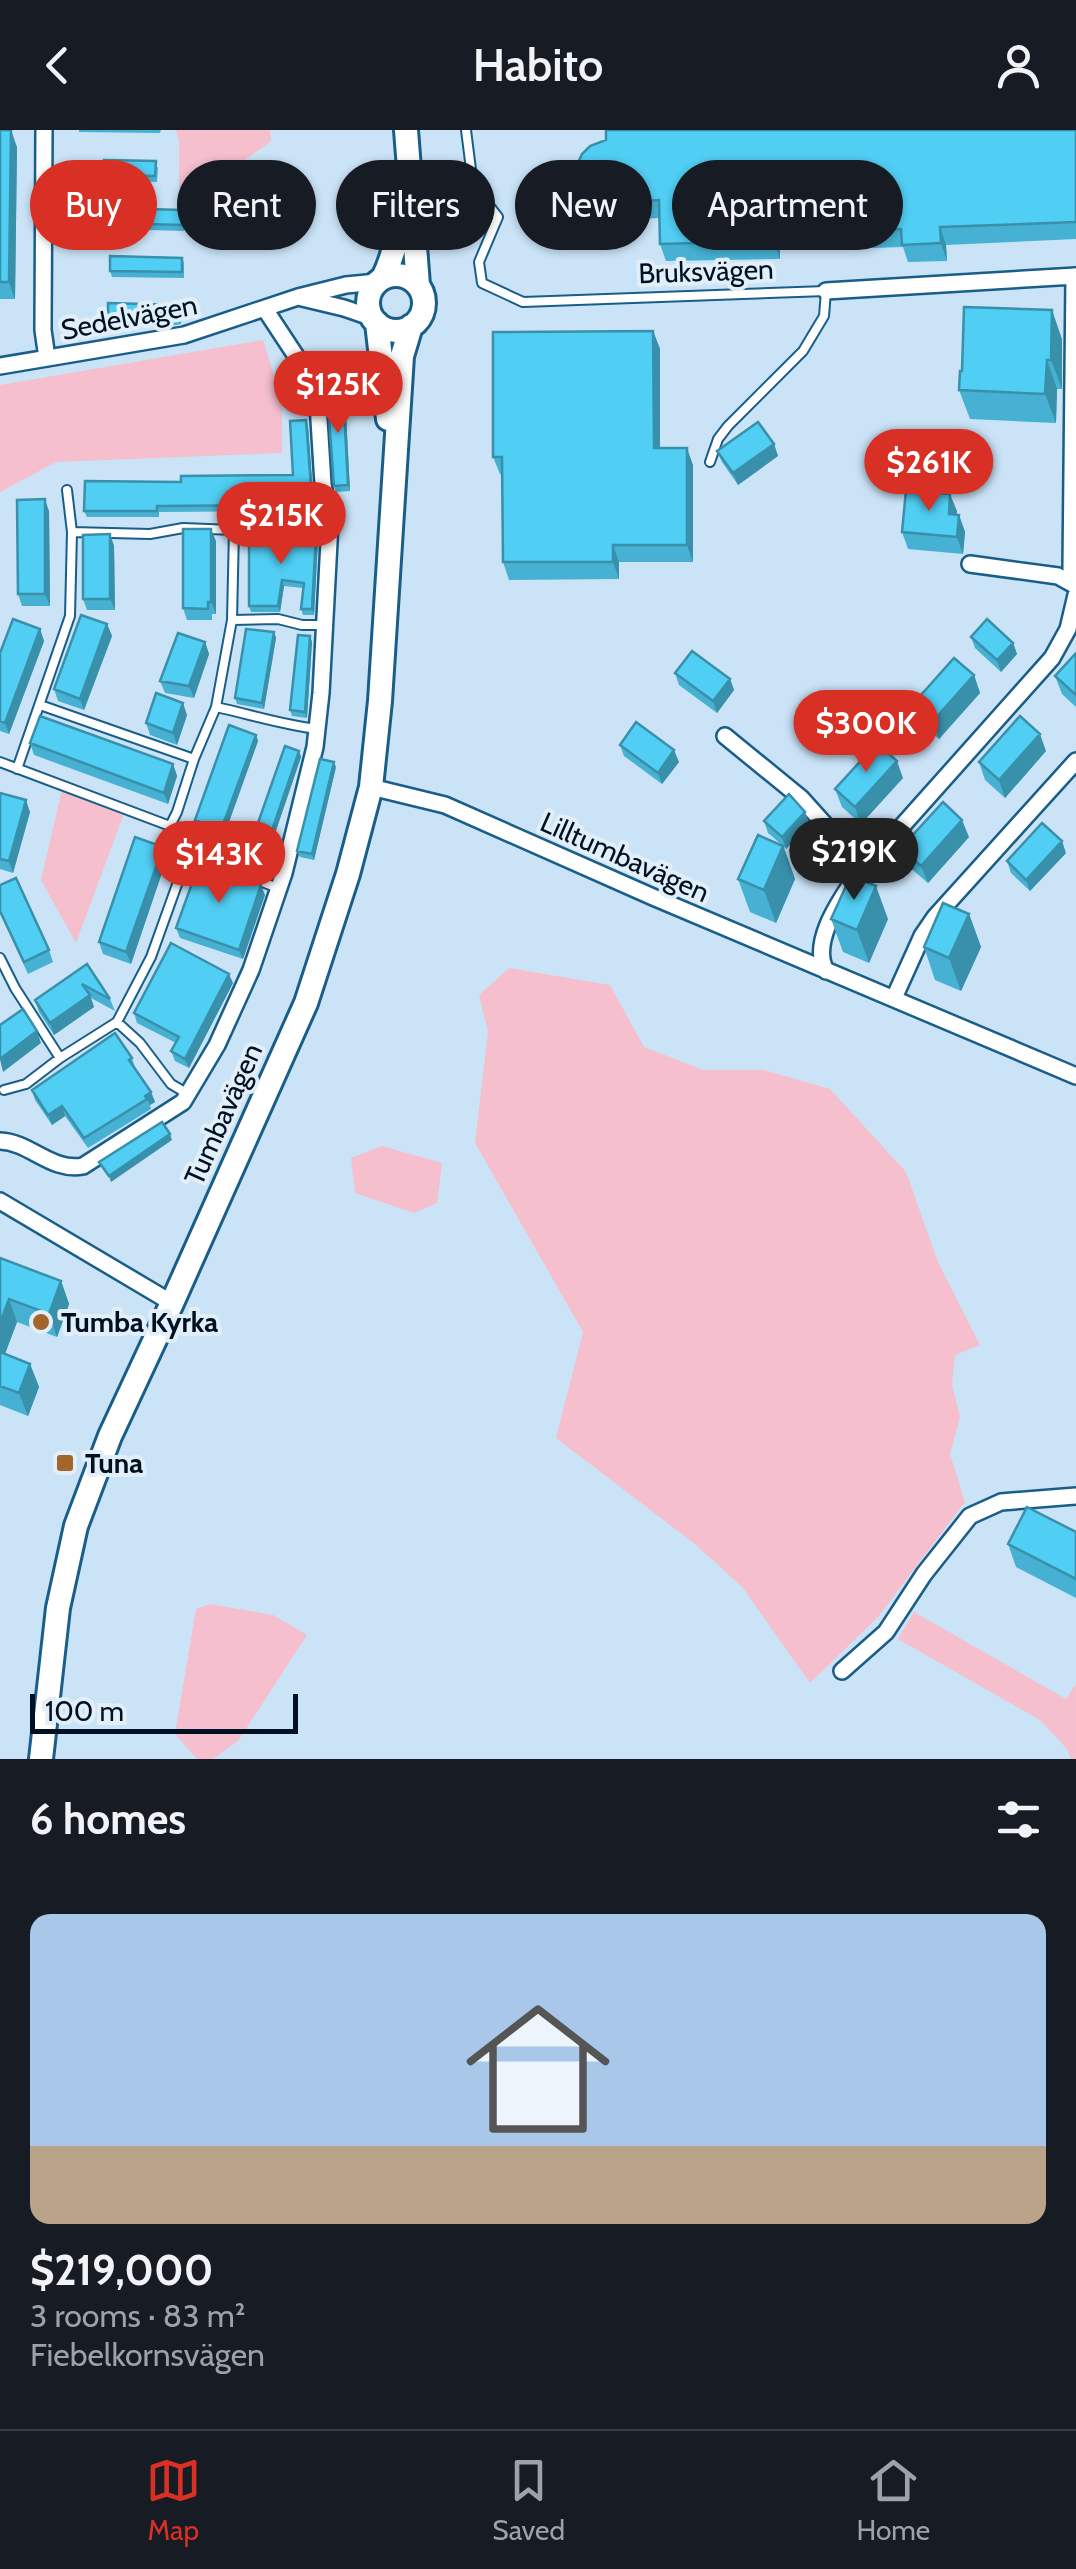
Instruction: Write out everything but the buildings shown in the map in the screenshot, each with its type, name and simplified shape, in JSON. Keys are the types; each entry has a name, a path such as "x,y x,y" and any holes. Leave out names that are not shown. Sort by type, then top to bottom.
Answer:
{"main road":[{"path":"380,280 401,276 418,285 423,294 423,310 411,326 394,331 375,321 368,301 372,290 390,263 396,242 400,200 394,130"},
{"path":"406,130 418,285"},
{"name":"Tumbavägen","path":"375,321 395,477"},
{"name":"Tumbavägen","path":"41,1759 58,1608 74,1537 110,1436 306,1003 372,787 402,356 411,326"}],"street":[{"path":"44,130 43,330 47,358"},
{"path":"1075,276 1072,568 1076,584"},
{"name":"Bruksvägen","path":"826,291 1075,276"},
{"name":"Sedelvägen","path":"0,366 184,335 298,297 380,280"},
{"path":"298,297 344,308 375,321"},
{"path":"0,1141 11,1142 61,1166 83,1166 183,1102 217,1045 252,970 279,888 315,748 322,693 330,523 317,388 265,309"},
{"path":"970,564 1058,576 1076,584"},
{"path":"826,971 820,960 826,935 845,892 1052,658 1068,629 1076,595"},
{"path":"726,736 801,798 863,868"},
{"path":"894,998 922,936 935,918 1076,761"},
{"name":"Lilltumbavägen","path":"372,787 445,805 653,898 1076,1076"},
{"path":"0,1201 172,1302"},
{"path":"842,1671 886,1632 924,1574 970,1516 1001,1502 1076,1496"}],"lane":[{"name":"Bruksvägen","path":"466,130 473,185 498,217 479,262 482,283 522,302 826,291"},
{"path":"710,462 718,439 728,426 810,341 824,316 826,291"},
{"path":"18,769 70,616 72,532 67,490"},
{"path":"72,532 150,534 183,528 313,528 330,523"},
{"path":"170,826 216,707 232,620 234,530"},
{"path":"232,620 278,619 324,625"},
{"path":"40,705 194,759"},
{"path":"216,707 317,729"},
{"path":"0,762 170,826 188,854 279,888"},
{"path":"4,1090 26,1084 117,1022 150,957 188,854"},
{"path":"0,958 14,988 60,1058"},
{"path":"117,1022 171,1084 188,1094"}],"shaded area":[{"path":"176,130 270,130 271,141 245,160 179,160"},
{"path":"263,340 282,402 282,453 56,462 0,492 0,385"},
{"path":"62,790 124,813 76,943 41,880"},
{"path":"509,968 610,985 644,1047 703,1070 764,1070 830,1089 906,1172 938,1262 980,1345 955,1355 952,1384 960,1417 950,1454 965,1502 878,1617 810,1683 743,1588 695,1544 556,1438 583,1332 475,1143 488,1032 479,995"},
{"path":"382,1146 442,1163 437,1203 414,1213 355,1193 351,1158"},
{"path":"210,1604 273,1615 307,1635 238,1741 213,1759 197,1759 175,1734 196,1609"},
{"path":"914,1612 1066,1699 1076,1684 1076,1759 1071,1759 1067,1749 1040,1720 898,1639"}],"place":[{"name":"Tumba Kyrka","path":"41,1322"},
{"name":"Tuna","path":"65,1463"}]}
